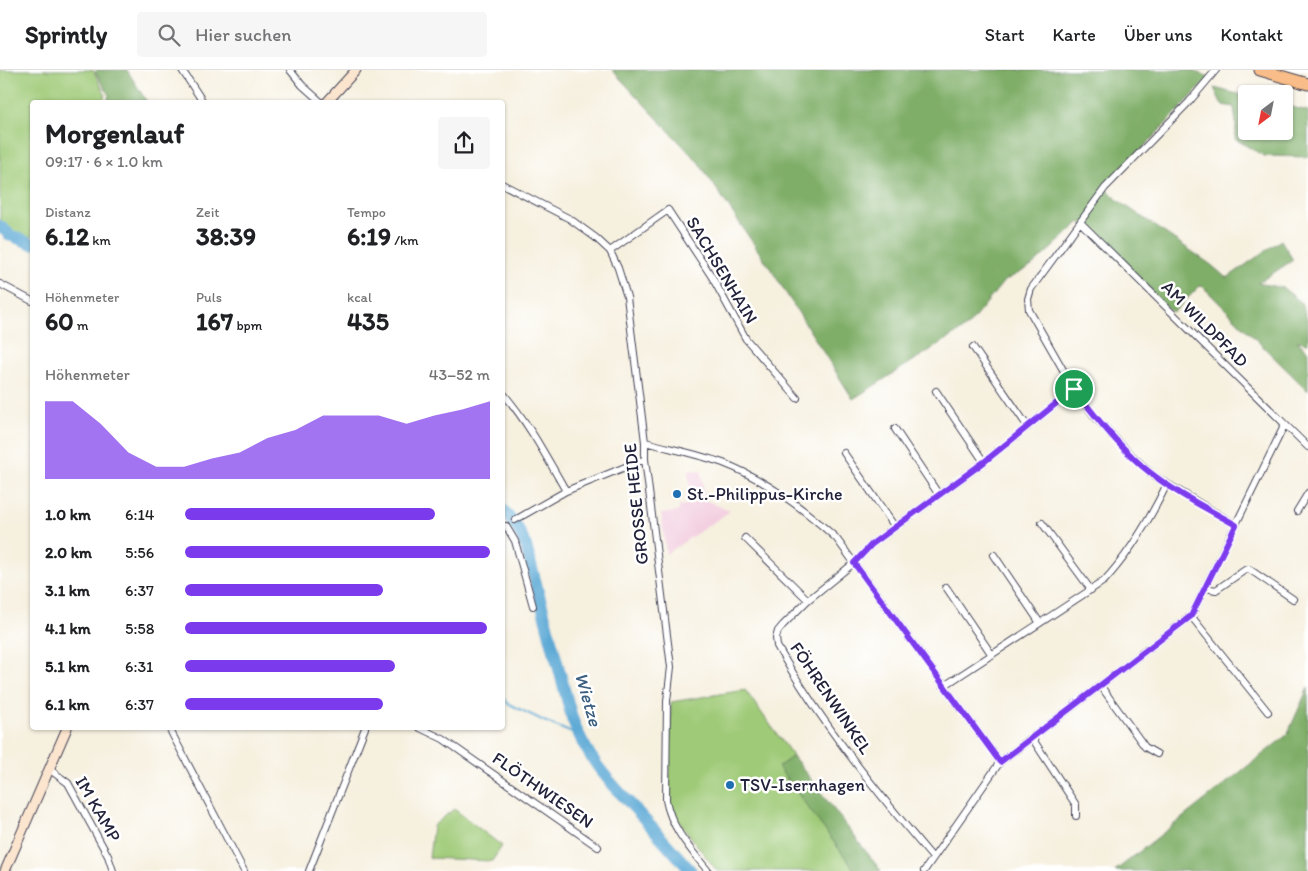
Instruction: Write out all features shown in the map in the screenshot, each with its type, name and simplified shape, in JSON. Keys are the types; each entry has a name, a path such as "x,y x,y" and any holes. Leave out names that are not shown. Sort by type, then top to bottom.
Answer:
{"highway":[{"path":"1260,70 1308,84"}],"main road":[{"path":"329,100 356,70"},
{"path":"5,871 66,730"}],"street":[{"path":"182,70 202,100"},
{"path":"290,70 302,85 319,100"},
{"path":"1216,70 1189,102 1105,188 1031,289 1028,299 1029,310 1074,389 1095,417 1142,466 1167,484 1236,525"},
{"name":"GROSSE HEIDE","path":"505,186 586,229 610,251 618,268 627,297 671,668 667,700 666,800 668,813 676,829 708,871"},
{"name":"SACHSENHAIN","path":"610,251 668,210 712,277 746,339 797,398"},
{"name":"AM WILDPFAD","path":"1080,222 1308,447"},
{"path":"0,284 30,300"},
{"path":"973,347 1028,427"},
{"name":"FÖHRENWINKEL","path":"933,858 897,816 816,709 777,646 776,638 778,631 808,600 854,563 872,544 984,462 1074,389"},
{"path":"936,391 984,462"},
{"path":"505,396 533,433 566,490"},
{"path":"924,871 1000,762 1191,616 1285,424"},
{"path":"895,429 939,495"},
{"path":"645,442 723,463 764,482 826,528 845,548 854,563 1000,762"},
{"path":"844,453 895,527"},
{"path":"515,520 566,490 645,460"},
{"path":"944,686 1104,581 1127,554 1150,518 1167,484"},
{"path":"1297,512 1308,493"},
{"path":"1042,523 1090,590"},
{"path":"506,526 515,541 533,606"},
{"path":"744,538 808,600"},
{"path":"994,555 1040,623"},
{"path":"1206,588 1216,590 1249,569 1293,599"},
{"path":"946,587 992,655"},
{"path":"1191,616 1268,712"},
{"path":"1100,685 1145,747 1157,754"},
{"path":"170,730 244,871"},
{"path":"309,871 364,730"},
{"name":"FLÖTHWIESEN","path":"424,730 443,739 598,847"},
{"path":"1032,738 1076,805 1076,816"},
{"name":"IM KAMP","path":"49,770 68,784 108,856 113,871"}],"shaded area":[{"path":"701,470 705,500 730,511 666,554 661,514 679,511 679,506 692,504 688,471"}],"green space":[{"path":"0,70 93,70 105,94 104,100 30,100 30,245 8,237 0,228"},
{"path":"97,70 127,70 146,100 108,100 109,95 95,72"},
{"path":"612,70 1190,70 1210,77 1105,188 1119,201 1210,264 1227,278 1281,240 1293,260 1258,283 1283,288 1301,302 1308,322 1308,343 1297,341 1308,351 1308,391 1201,285 1173,313 1080,222 1032,266 1004,281 968,326 853,399 772,271 699,163"},
{"path":"1214,88 1238,94 1238,140 1293,140 1293,107 1308,111 1308,157 1264,156 1235,139 1234,107 1222,105"},
{"path":"1308,688 1308,871 1115,871 1287,735"},
{"name":"TSV-Isernhagen","path":"745,690 793,756 779,768 854,871 717,871 677,819 669,802 671,702"},
{"path":"793,756 881,871 854,871 778,767"},
{"path":"454,809 502,846 492,861 429,858 433,826"}],"waterway":[{"name":"Wietze","path":"0,226 10,235 30,243"},
{"name":"Wietze","path":"505,513 517,527 526,546 572,718 584,745 608,779 691,871"},
{"path":"505,700 507,703 579,736"}],"place":[{"name":"St.-Philippus-Kirche","path":"677,494"},
{"name":"TSV-Isernhagen","path":"730,785"}],"route":[{"path":"1074,389 1095,417 1142,466 1154,476 1197,503 1236,525 1191,616 1000,762 854,563 872,544 984,462 1074,389"}]}
